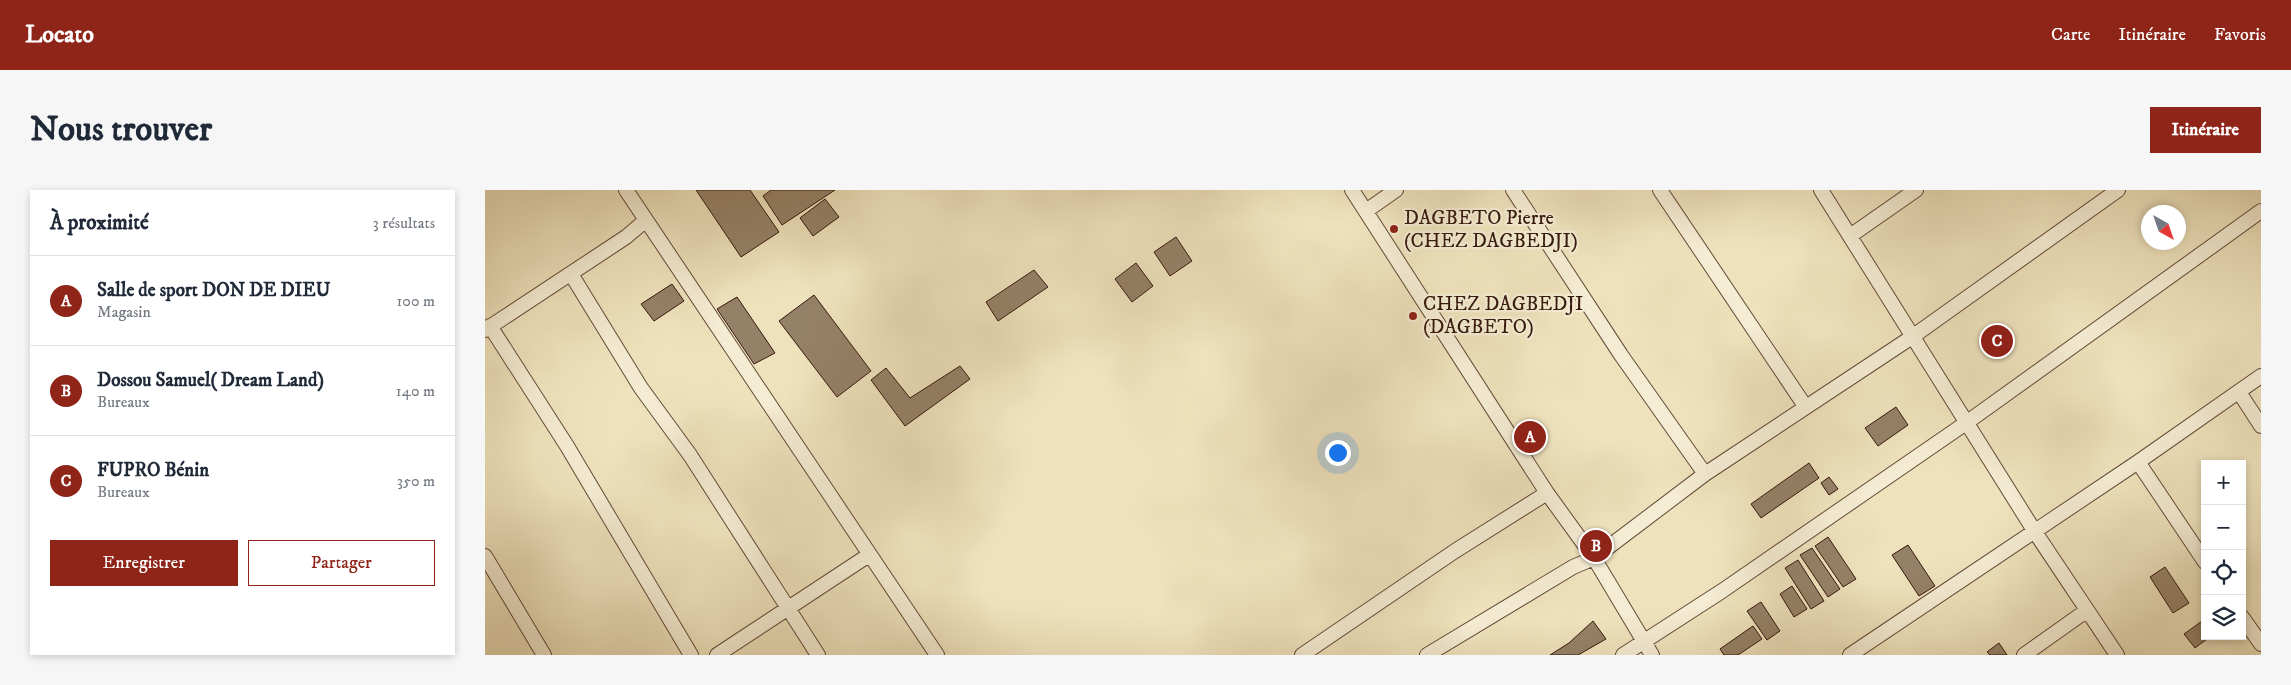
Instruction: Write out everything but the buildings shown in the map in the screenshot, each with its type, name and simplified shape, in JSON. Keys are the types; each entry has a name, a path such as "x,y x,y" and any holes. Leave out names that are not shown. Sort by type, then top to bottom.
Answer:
{"street":[{"path":"626,190 937,655"},
{"path":"1352,190 1547,493 1594,558 1652,655"},
{"path":"1366,211 1396,190"},
{"path":"1513,190 1621,355 1705,474"},
{"path":"1661,190 1805,406"},
{"path":"1821,190 2035,532 2117,655"},
{"path":"1850,236 1916,190"},
{"path":"1427,655 1573,567 1594,558 1705,474 1912,336 2118,190"},
{"path":"1623,655 1722,591 1966,423 2261,211"},
{"path":"646,220 626,237 488,328 567,446 691,655"},
{"path":"571,274 641,388 690,455 818,655"},
{"path":"1850,655 2035,532 2261,376"},
{"path":"2239,392 2261,426"},
{"path":"2138,462 2201,556"},
{"path":"1302,655 1455,551 1547,493"},
{"path":"717,655 869,555"},
{"path":"485,556 544,655"},
{"path":"2024,655 2086,611"},
{"path":"2246,623 2261,644"}],"place":[{"name":"DAGBETO Pierre (CHEZ DAGBEDJI)","path":"1394,229"},
{"name":"CHEZ DAGBEDJI (DAGBETO)","path":"1413,316"},
{"name":"FUPRO Bénin","path":"1997,341"},
{"name":"Salle de sport DON DE DIEU","path":"1530,437"},
{"name":"Dossou Samuel( Dream Land)","path":"1596,546"}]}
